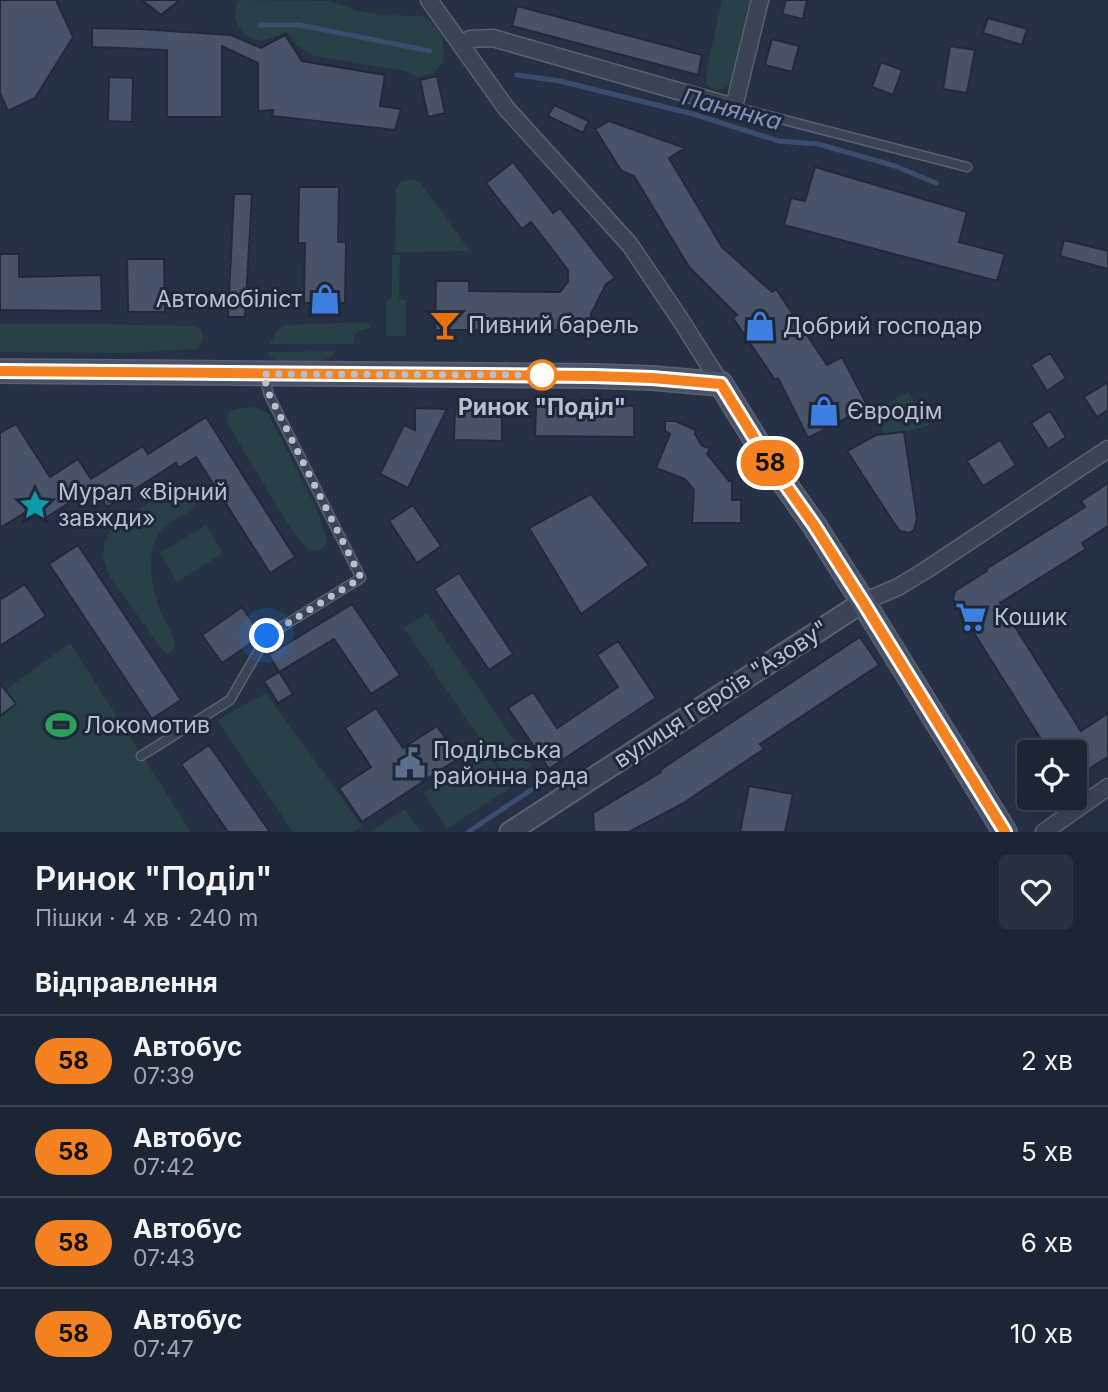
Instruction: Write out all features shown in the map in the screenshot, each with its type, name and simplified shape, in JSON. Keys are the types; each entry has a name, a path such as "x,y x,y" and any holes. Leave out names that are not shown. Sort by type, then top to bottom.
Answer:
{"main road":[{"path":"0,371 594,376 721,384 863,602 1005,832"}],"street":[{"path":"429,0 506,108 630,245 721,384"},
{"path":"461,45 470,39 493,38 734,107 760,0"},
{"path":"863,602 917,576 1108,449"},
{"name":"вулиця Героїв \"Азову\"","path":"510,832 863,602"},
{"path":"1044,832 1108,788"}],"lane":[{"path":"734,107 967,167"},
{"path":"141,756 230,700 267,636 361,578 269,394 263,374"}],"green space":[{"path":"240,0 330,1 380,15 422,16 432,22 441,35 444,61 434,73 419,77 404,71 314,56 296,45 287,32 267,39 250,38 239,28 236,21 236,6"},
{"path":"722,0 755,0 734,81 725,88 715,90 707,85 706,73"},
{"path":"411,179 420,182 470,251 395,252 396,189 400,182"},
{"path":"392,255 400,255 399,299 406,300 406,336 386,336 386,302 392,297"},
{"path":"367,322 370,328 355,335 353,344 269,344 278,330 285,325"},
{"path":"0,324 192,326 201,329 203,339 198,349 125,353 0,352"},
{"path":"334,351 327,359 308,362 275,360 268,352"},
{"path":"908,392 930,425 884,434 874,411"},
{"path":"255,407 268,413 316,507 327,544 320,550 308,550 287,523 226,421 230,411"},
{"path":"188,497 197,503 162,529 151,556 156,598 174,641 175,647 168,655 108,574 103,555 112,525 157,498"},
{"path":"206,525 223,553 177,582 160,553"},
{"path":"427,613 532,766 509,781 404,628"},
{"name":"Локомотив","path":"70,643 191,832 0,832 0,694"},
{"path":"266,693 362,826 353,832 293,832 217,720"},
{"path":"487,752 510,788 447,829 424,793"},
{"path":"405,809 421,832 370,832"}],"building":[{"path":"0,0 56,0 73,37 35,98 8,111 0,93"},
{"path":"142,0 180,0 161,15"},
{"path":"786,0 807,0 803,19 782,14"},
{"path":"517,6 702,55 698,75 512,26"},
{"path":"988,18 1027,29 1022,45 983,33"},
{"path":"92,28 231,35 261,48 285,35 302,61 385,75 380,106 401,109 395,130 272,116 273,110 258,111 258,63 222,46 222,117 167,117 167,50 92,47"},
{"path":"772,39 799,46 792,72 765,65"},
{"path":"950,46 975,50 967,93 943,89"},
{"path":"881,62 902,70 893,95 872,87"},
{"path":"437,76 445,113 428,117 420,80"},
{"path":"109,77 133,78 132,122 108,121"},
{"path":"554,105 589,121 583,133 548,116"},
{"path":"609,121 685,148 669,158 722,247 772,292 776,289 827,365 842,357 868,407 808,438 778,378 775,380 733,318 737,315 689,267 634,176 622,171 595,129"},
{"path":"513,162 553,213 560,208 615,278 606,284 591,314 591,327 558,327 558,330 435,330 436,281 469,281 469,291 560,292 568,282 568,270 531,222 522,229 486,183"},
{"path":"815,167 967,212 959,242 1005,254 997,281 784,225 791,198 805,201"},
{"path":"299,187 339,187 338,242 346,242 345,303 304,303 305,243 298,243"},
{"path":"234,194 252,194 245,317 228,317"},
{"path":"1064,240 1108,251 1108,269 1060,256"},
{"path":"0,254 19,254 19,277 101,275 102,311 0,310"},
{"path":"127,259 164,259 165,312 128,312"},
{"path":"1050,353 1066,378 1047,391 1031,365"},
{"path":"1108,382 1108,410 1097,417 1084,397"},
{"path":"536,406 634,406 634,437 535,436"},
{"path":"415,408 447,409 408,488 380,474 404,425 415,430"},
{"path":"455,409 502,410 502,441 454,440"},
{"path":"1050,411 1066,437 1048,449 1031,423"},
{"path":"206,417 295,557 270,573 196,457 179,468 176,463 107,507 94,487 44,519 36,506 0,528 0,433 16,424 50,477 78,459 91,479 143,446 148,454"},
{"path":"665,421 675,421 696,430 695,434 702,446 710,448 707,454 729,481 732,481 732,500 741,500 741,523 692,523 694,490 685,479 656,468 670,434 665,431"},
{"path":"904,432 917,518 914,530 909,533 900,531 847,451 876,435"},
{"path":"1000,440 1016,465 983,486 967,461"},
{"path":"1108,483 1108,526 1082,543 1086,549 1000,603 1081,731 1108,713 1108,757 1087,770 1087,740 1041,740 953,600 955,591 987,571 986,569 1085,507 1081,501"},
{"path":"591,494 649,565 581,614 529,528"},
{"path":"413,505 441,546 417,563 389,521"},
{"path":"78,545 181,700 152,719 49,564"},
{"path":"459,573 513,654 489,670 434,589"},
{"path":"25,584 46,616 0,646 0,600"},
{"path":"352,604 400,675 371,694 334,639 279,672 269,655"},
{"path":"242,607 261,634 222,663 202,635"},
{"path":"860,637 879,665 760,744 764,749 682,804 629,832 594,832 593,813 661,772 660,770"},
{"path":"618,641 656,698 549,769 508,708 533,692 557,728 618,687 597,655"},
{"path":"279,672 293,694 278,703 264,681"},
{"path":"0,683 16,704 0,716"},
{"name":"Подільська районна рада","path":"376,708 403,748 437,726 459,758 362,822 339,788 371,767 345,728"},
{"path":"209,745 270,832 228,832 181,764"},
{"path":"749,786 793,794 785,832 740,832"}],"waterway":[{"name":"Панянка","path":"260,25 299,25 430,51"},
{"name":"Панянка","path":"517,75 560,81 693,114 779,141 818,144 895,166 936,183"},
{"path":"468,832 531,790"}],"bus line":[{"name":"58","path":"0,371 594,376 721,384 863,602 1005,832"}],"place":[{"name":"Автомобіліст","path":"325,299"},
{"name":"Пивний барель","path":"445,325"},
{"name":"Добрий господар","path":"760,326"},
{"name":"Ринок \"Поділ\"","path":"542,375"},
{"name":"Євродім","path":"824,411"},
{"name":"Мурал «Вірний завжди»","path":"35,505"},
{"name":"Кошик","path":"971,617"},
{"name":"Локомотив","path":"61,725"},
{"name":"Подільська районна рада","path":"410,763"}],"route":[{"path":"267,636 361,578 269,394 263,374 545,375 542,375"}]}
